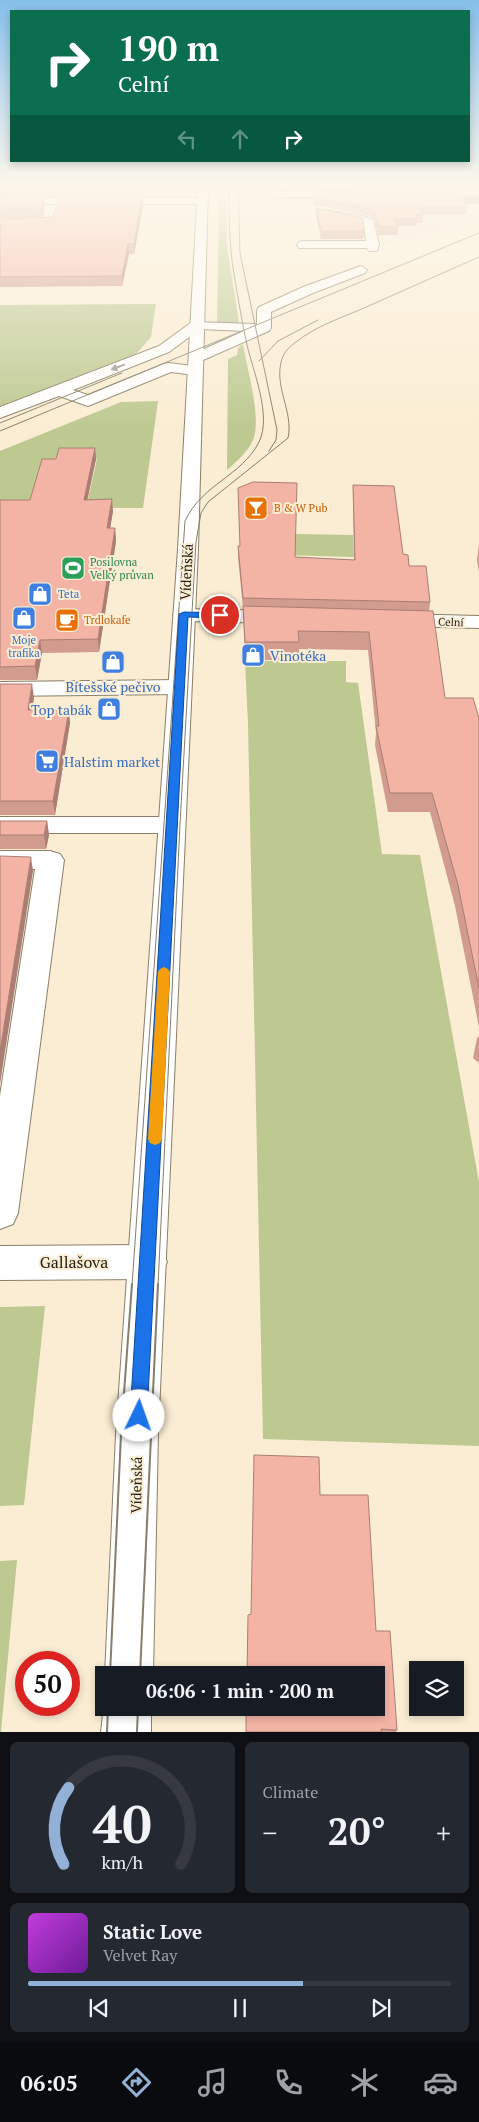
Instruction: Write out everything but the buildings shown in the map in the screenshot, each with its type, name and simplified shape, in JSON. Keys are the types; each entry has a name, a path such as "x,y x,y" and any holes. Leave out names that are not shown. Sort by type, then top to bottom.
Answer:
{"main road":[{"name":"Vídeňská","path":"129,1666 138,1434 184,614 200,268"},
{"path":"264,328 264,310 308,290 361,270"},
{"path":"0,413 164,350 197,325 264,328"},
{"path":"58,390 88,401 169,368 195,364 264,328"},
{"path":"164,350 169,368"},
{"path":"184,614 304,618"},
{"name":"Celní","path":"382,620 479,622"},
{"path":"0,689 180,687"},
{"path":"0,825 172,825"},
{"path":"0,860 50,860 0,1213"},
{"name":"Gallašova","path":"0,1263 148,1262"},
{"path":"126,1732 127,1716"}],"green space":[{"path":"218,268 230,268 239,322 237,324 217,323"},
{"path":"156,304 151,337 136,354 0,407 0,305"},
{"path":"243,344 255,407 255,431 248,449 227,470 228,359 237,355 238,348"},
{"path":"158,401 143,508 86,508 97,459 61,459 51,495 0,509 0,451 121,402"},
{"path":"242,533 353,535 354,557 240,554"},
{"path":"245,661 346,661 346,682 358,683 382,854 420,855 479,1182 479,1446 263,1439 248,724"},
{"path":"45,1306 24,1505 0,1506 0,1307"},
{"path":"17,1560 1,1732 0,1732 0,1561"}],"tram line":[{"path":"233,268 244,330"},
{"path":"243,268 255,326"},
{"path":"255,326 395,268"},
{"path":"158,1286 180,824 196,542 201,513 208,502 288,438 288,418 280,379 280,369 283,356 289,347 320,327 454,268"},
{"path":"262,358 278,341 318,320"},
{"path":"244,330 255,326"},
{"path":"255,326 262,358"},
{"path":"0,431 244,330"},
{"path":"132,1286 185,521 192,508 201,498 243,463 252,454 259,442 263,420 262,407 244,330"},
{"path":"259,361 262,358"},
{"path":"262,358 277,430 276,440 269,451"},
{"path":"0,423 122,373"},
{"path":"110,1666 121,1434 132,1284"},
{"path":"140,1666 158,1284"},
{"path":"107,1732 108,1716"},
{"path":"137,1732 138,1716"}],"slow traffic":[{"path":"155,1139 164,972"}],"place":[{"name":"B & W Pub","path":"256,508"},
{"name":"Posilovna Velký průvan","path":"73,568"},
{"name":"Teta","path":"40,594"},
{"name":"Moje trafika","path":"24,618"},
{"name":"Trdlokafe","path":"67,620"},
{"name":"Vinotéka","path":"253,655"},
{"name":"Bítešské pečivo","path":"113,662"},
{"name":"Top tabák","path":"109,709"},
{"name":"Halstim market","path":"47,761"}],"route":[{"path":"139,1416 184,614 220,615"}]}
